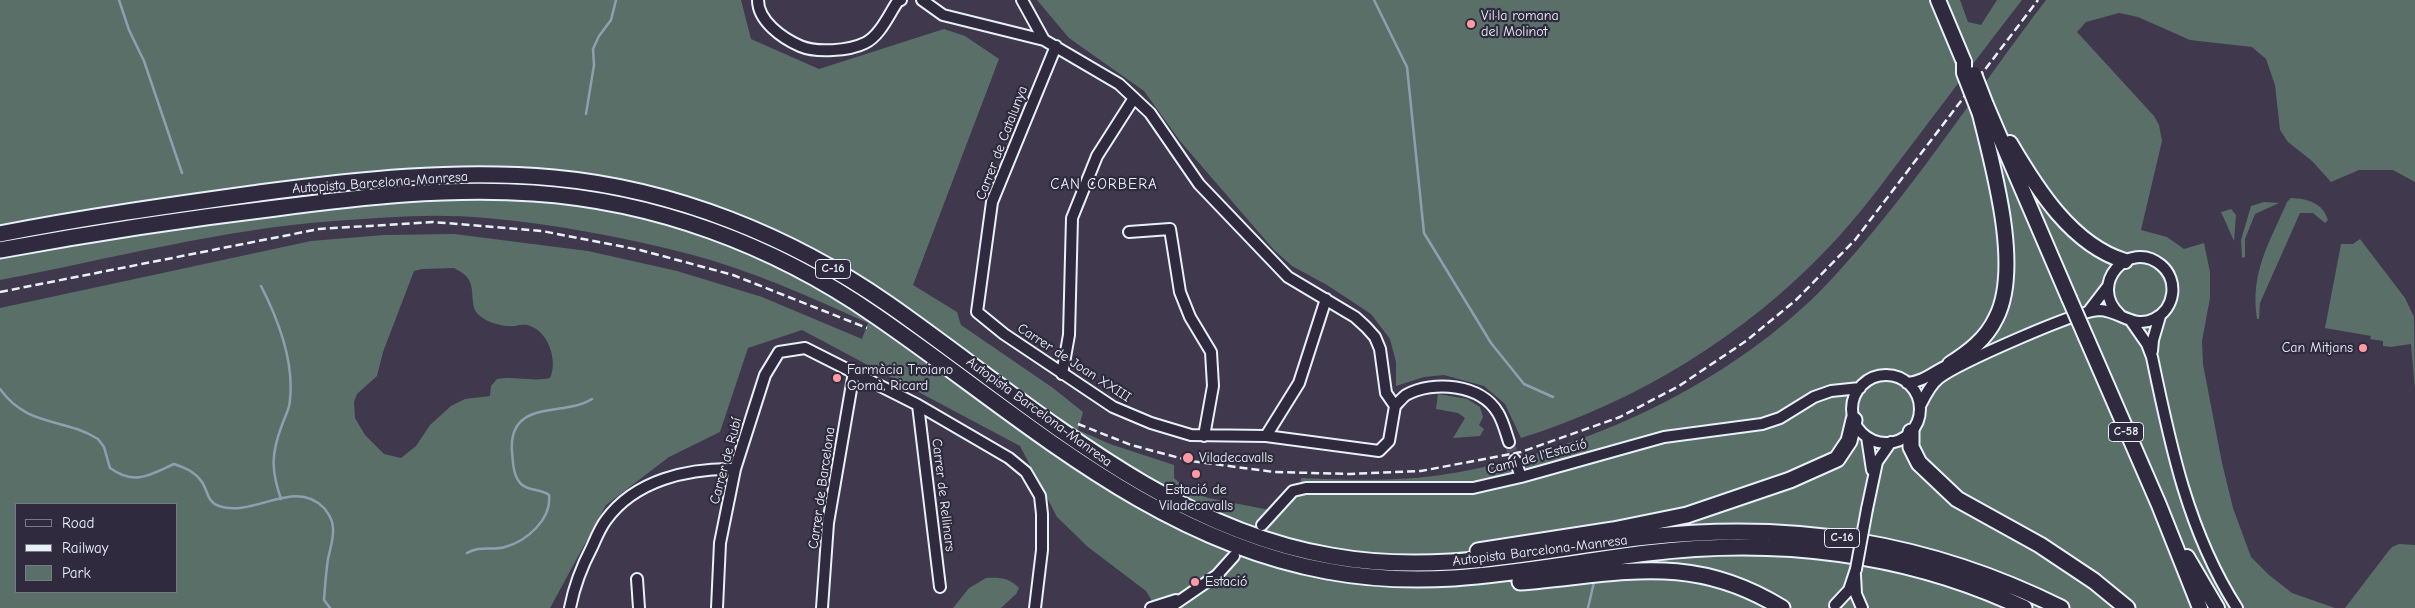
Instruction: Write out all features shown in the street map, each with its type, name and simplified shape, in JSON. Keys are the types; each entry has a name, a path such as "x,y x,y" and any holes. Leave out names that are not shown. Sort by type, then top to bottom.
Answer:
{"highway":[{"name":"Autopista Barcelona-Manresa","path":"0,234 158,207 302,188 406,178 506,175 553,178 624,188 704,210 734,221 820,261 884,302 1123,472 1166,498 1220,523 1248,535 1292,548 1332,557 1400,564 1474,562 1645,537 1700,533 1779,532 1876,543 1972,569 2061,608"},
{"name":"Autopista Barcelona-Manresa","path":"0,250 229,213 404,194 476,191 530,192 591,199 678,219 730,237 765,252 869,310 1114,485 1198,532 1288,564 1370,578 1400,580 1475,578 1647,553 1700,548 1778,547 1847,554 1898,564 1965,584 2024,608"},
{"path":"1220,523 1296,542 1374,554 1429,555 1473,552 1530,544 1687,515 1826,466 1837,459 1849,441 1854,415"},
{"path":"1911,432 1911,447 1919,463 1957,499 2040,545 2094,581 2127,608"},
{"path":"1400,580 1443,585 1476,585 1648,569 1680,570 1721,578 1756,593 1782,608"}],"main road":[{"name":"C-58","path":"1938,0 1964,62 1973,70 1986,112 2168,527 2200,608"},
{"name":"C-58","path":"1946,0 1957,28 1953,39"},
{"path":"1986,112 2035,183 2058,212 2101,253 2125,261"},
{"path":"1950,364 1977,344 1987,332 1999,312 2004,288 2005,257 1986,112"},
{"path":"2168,527 2217,608"}],"street":[{"path":"758,0 758,7 770,27 801,47 829,51 865,43 881,28 898,1 901,0"},
{"path":"922,0 943,15 1044,40 1118,84 1150,114 1199,184 1288,277 1355,317 1374,337 1380,349 1386,393 1395,406 1405,396 1424,390 1443,386 1463,389 1481,395 1498,412 1509,442"},
{"path":"1022,0 1044,40"},
{"name":"Carrer de Catalunya","path":"977,312 992,202 1056,46"},
{"path":"1062,374 1068,335 1072,218 1097,156 1134,98"},
{"path":"1129,232 1170,229 1180,292 1190,317 1211,352 1214,386 1204,436"},
{"path":"2088,312 2108,286 2113,272 2125,261 2136,258 2150,259 2161,266 2167,272 2172,284 2172,297 2160,316 2153,340 2152,357"},
{"path":"2108,286 2110,302 2120,315"},
{"path":"1266,436 1299,383 1326,299"},
{"path":"1823,394 1842,396 1854,415 1859,429 1867,437 1878,442 1891,442 1903,438 1911,432 1918,420 1920,406 1931,387 1940,378 1985,354 2088,312 2100,310 2120,315 2131,321 2146,322 2160,316"},
{"name":"Carrer de Joan XXIII","path":"977,312 1004,334 1113,407 1133,416 1191,435 1266,436 1379,451 1389,441 1395,406"},
{"path":"2131,321 2147,344 2152,357 2170,444 2184,490 2212,564 2237,608"},
{"name":"Carrer de Rubí","path":"717,608 720,543 735,469 764,375 779,352 805,348 854,372"},
{"path":"1907,383 1920,381 1950,364 1985,354"},
{"path":"854,372 1009,458 1019,465 1032,479 1040,496 1042,523 1042,550 1035,608"},
{"name":"Carrer de Barcelona","path":"822,608 828,523 854,372"},
{"path":"1854,415 1854,399 1860,388 1870,380 1883,376 1896,377 1907,383 1916,393 1920,406"},
{"name":"Camí de l'Estació","path":"1262,525 1293,491 1306,488 1473,488 1521,477 1664,437 1752,426 1771,421 1808,400 1823,394 1860,388"},
{"name":"Carrer de Rellinars","path":"918,406 940,587"},
{"path":"1867,437 1872,461 1872,480"},
{"path":"1832,607 1844,598 1855,572 1872,480 1881,455 1891,442"},
{"path":"1515,460 1521,477"},
{"path":"570,608 573,593 585,561 606,520 634,493 667,476 710,468 735,469"},
{"path":"1169,608 1216,575 1234,556"},
{"path":"1855,572 1856,594 1861,608"},
{"path":"636,579 639,608"},
{"path":"1151,608 1184,597"},
{"path":"1832,607 1847,604 1861,608"}],"green space":[{"path":"0,0 741,0 751,39 819,69 944,29 965,36 999,59 913,285 957,312 961,325 1053,388 1083,412 1078,430 1110,444 1174,465 1174,478 1187,490 1208,498 1280,512 1299,495 1301,478 1374,480 1429,477 1498,464 1550,449 1602,431 1652,408 1701,382 1747,352 1790,319 1828,283 1886,216 2046,0 2415,0 2415,182 2393,170 2359,170 2331,182 2312,161 2288,142 2280,130 2275,85 2266,59 2252,47 2190,40 2138,17 2119,13 2086,22 2077,32 2154,116 2159,125 2162,141 2141,230 2167,237 2184,249 2204,243 2210,272 2210,298 2202,341 2203,364 2222,463 2233,508 2251,557 2269,575 2292,593 2335,608 1156,608 1146,591 1088,547 1057,517 1020,446 802,330 748,348 720,432 669,457 606,505 550,608 0,608 0,308 311,241 384,235 454,234 588,251 677,271 762,297 862,339 868,323 758,276 712,260 614,237 512,221 429,216 372,218 292,225 167,246 0,280","holes":["454,268 465,275 471,285 474,307 482,318 501,325 528,325 537,329 542,334 547,341 552,356 553,364 550,378 497,379 491,386 490,396 465,399 451,406 430,425 416,446 401,458 384,454 365,435 355,418 354,402 357,394 377,376 383,352 414,271"]},
{"path":"1037,0 1960,0 1968,22 1981,25 1997,0 2022,0 1861,211 1797,279 1726,337 1648,385 1564,423 1521,438 1505,404 1484,386 1444,375 1424,377 1396,386 1396,362 1390,339 1371,314 1327,285 1292,266 1274,250 1180,141 1144,91 1069,38"},
{"path":"2291,198 2303,199 2318,205 2328,220 2325,223 2313,213 2300,213 2260,303 2259,319 2257,319 2256,287 2259,272 2268,245 2287,202"},
{"path":"2264,202 2279,203 2255,214 2245,239 2245,257 2242,258 2241,240 2251,206"},
{"path":"2231,209 2236,215 2234,241 2221,212"},
{"path":"2360,239 2405,298 2414,317 2415,389 2411,344 2391,347 2383,346 2383,341 2370,339 2371,336 2325,328 2341,244 2353,244"},
{"path":"1438,394 1467,399 1480,407 1483,417 1479,425 1484,429 1480,436 1453,438 1465,418 1458,413 1436,409"},
{"path":"2399,544 2415,545 2415,608 2345,608 2392,547"},
{"path":"986,578 1004,579 1012,582 1019,588 1016,594 1001,608 953,608 969,588"}],"waterway":[{"path":"119,0 129,30 144,61 182,173"},
{"path":"586,114 594,65 593,49 599,36 611,20 616,0"},
{"path":"1374,0 1407,67 1424,233 1491,343 1524,384 1553,397"},
{"path":"261,286 279,326 290,370 290,403 274,454 275,479 281,499"},
{"path":"0,389 22,410 34,416 72,427 98,439 104,447 110,468 127,477 135,478 150,475 174,464 193,473 202,482 212,502 219,506 232,508 246,507 287,497 300,496 313,500 326,510 333,525 324,600 330,608"},
{"path":"467,553 477,549 505,547 522,540 536,528 546,512 549,504 549,495 524,486 518,481 515,473 512,452 513,435 519,423 528,416 540,412 580,404 592,399"},
{"path":"1588,608 1594,582"}],"tunnel":[{"path":"1509,442 1515,460"}],"railway":[{"path":"1078,424 1131,445 1191,461 1274,472 1350,474 1421,471 1521,452 1620,417 1679,386 1746,341 1796,300 1855,240 2038,0"},
{"path":"0,292 319,229 433,222 542,231 640,250 733,275 867,328"}],"place":[{"name":"Vil·la romana del Molinot","path":"1471,24"},
{"name":"Can Mitjans","path":"2363,348"},
{"name":"Farmàcia Troiano Gomà, Ricard","path":"837,378"},
{"name":"Viladecavalls","path":"1188,458"},
{"name":"Estació de Viladecavalls","path":"1196,474"},
{"name":"Estació","path":"1195,582"}],"district":[{"name":"CAN CORBERA","path":"1104,185"}]}
